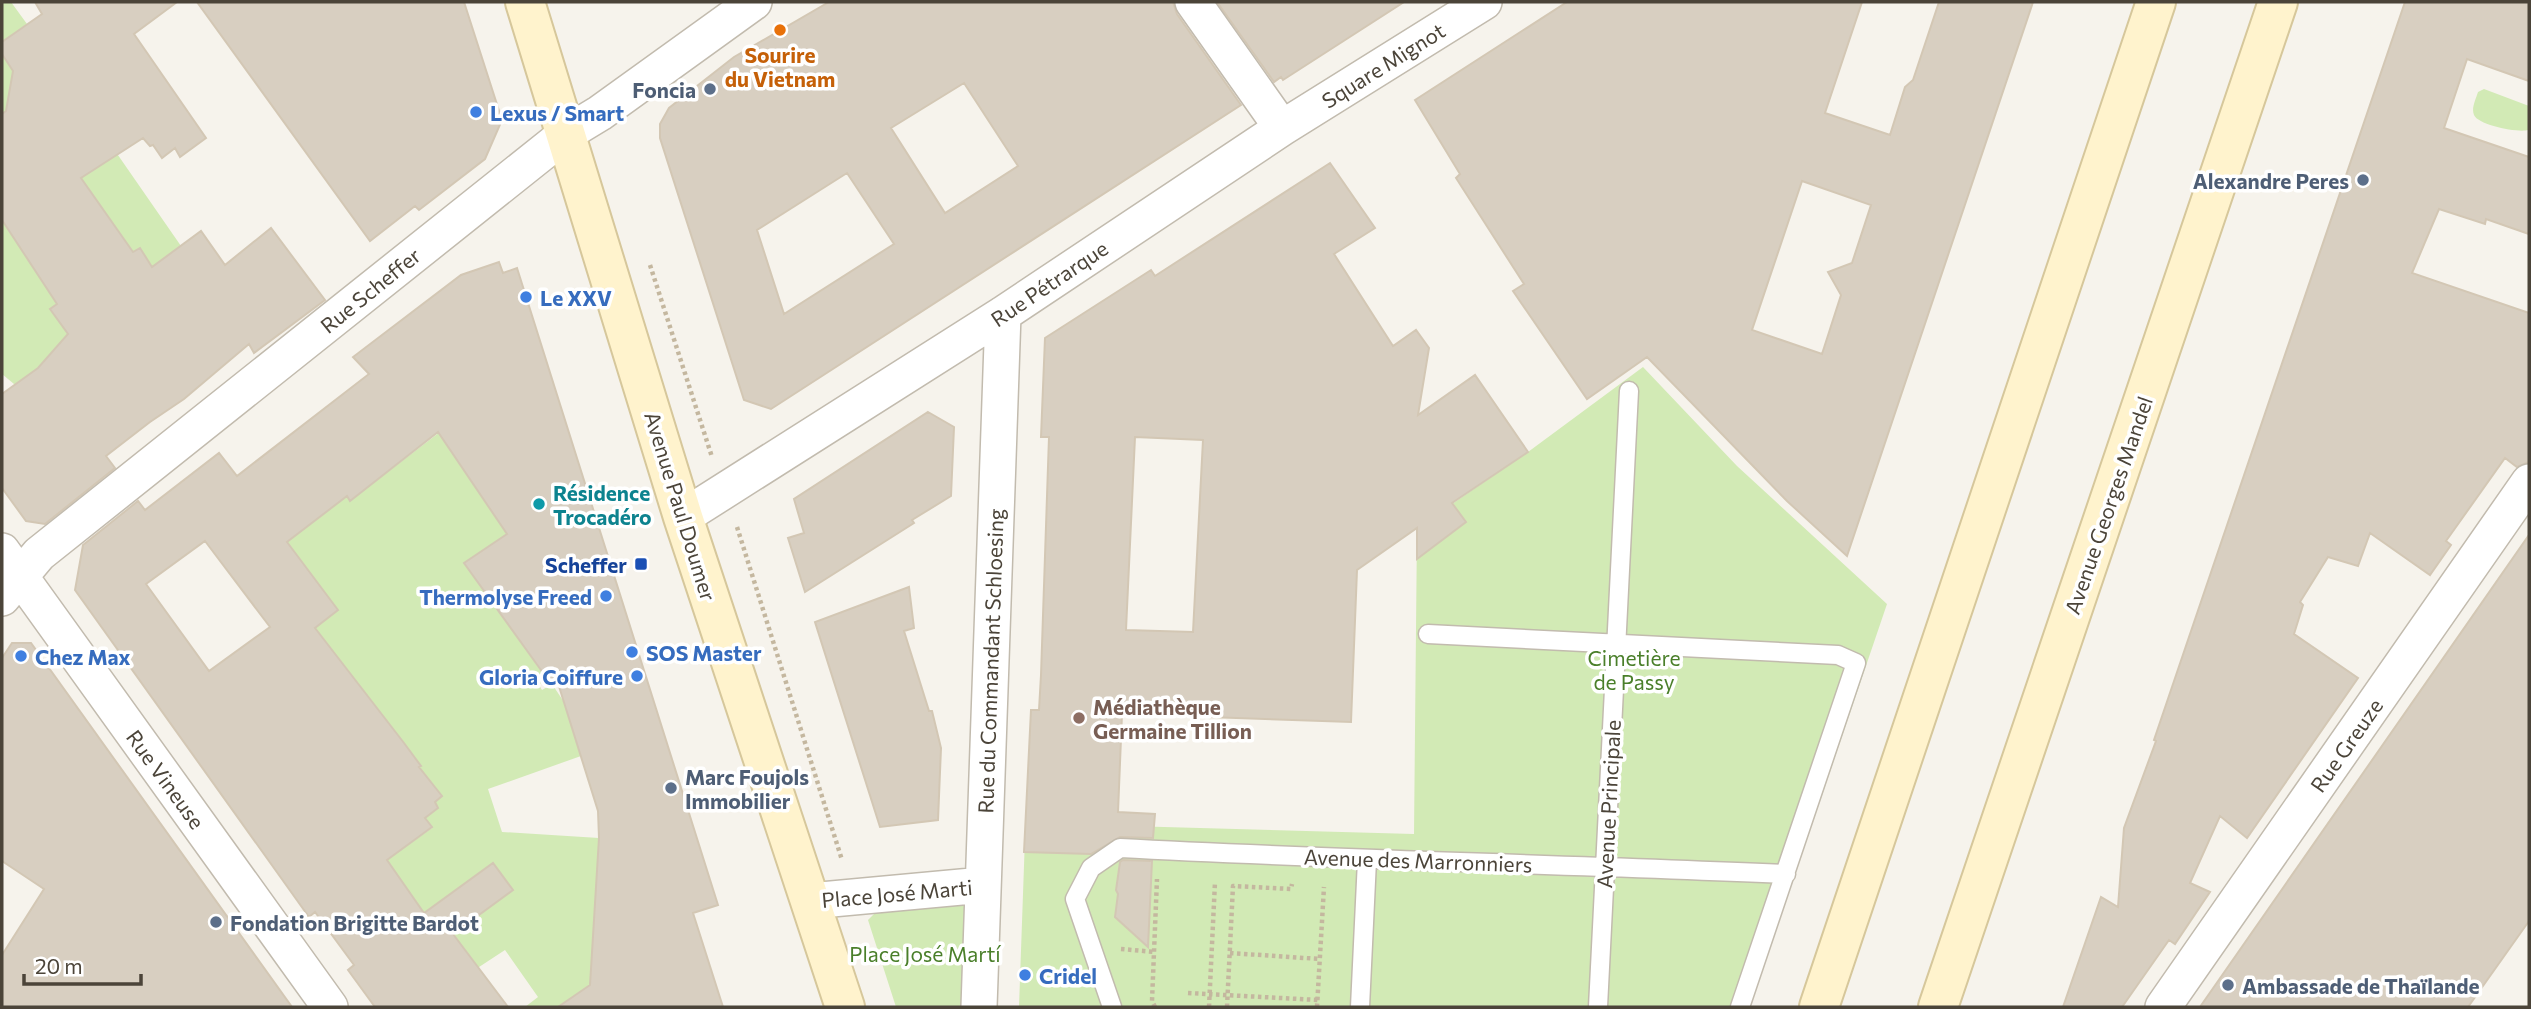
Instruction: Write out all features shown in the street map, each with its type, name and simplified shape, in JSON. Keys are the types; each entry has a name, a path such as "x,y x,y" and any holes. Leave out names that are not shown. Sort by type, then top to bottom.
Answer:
{"main road":[{"name":"Avenue Paul Doumer","path":"525,2 683,517 845,1007"},
{"path":"1819,1007 2156,2"},
{"name":"Avenue Georges Mandel","path":"1938,1007 2278,2"}],"street":[{"name":"Rue Scheffer","path":"8,575 39,554 566,133 600,113 754,2"},
{"path":"1194,2 1282,128"},
{"name":"Square Mignot","path":"1282,128 1484,2"},
{"name":"Rue Pétrarque","path":"683,517 1003,314 1282,128"},
{"name":"Rue du Commandant Schloesing","path":"979,1007 1003,314"},
{"name":"Rue Greuze","path":"2163,1007 2529,482"},
{"name":"Rue Vineuse","path":"8,575 330,1007"},
{"name":"Place José Marti","path":"810,901 983,885"}],"lane":[{"name":"Avenue Principale","path":"1598,1007 1629,391"},
{"path":"1428,634 1839,655 1856,663 1740,1007"},
{"name":"Avenue des Marronniers","path":"1112,1007 1075,899 1091,868 1120,848 1367,860 1786,874"},
{"path":"1360,1007 1367,860"}],"path":[{"path":"1154,1007 1152,1001 1158,850"},
{"path":"1209,1007 1216,853"},
{"path":"1227,1007 1233,886 1292,890 1293,857"},
{"path":"1317,1007 1326,858"},
{"path":"1126,950 1155,951"},
{"path":"1230,953 1320,959"},
{"path":"1188,993 1318,1000"}],"green space":[{"path":"2,2 11,2 27,24 2,42"},
{"path":"2,54 13,71 6,111 2,114"},
{"path":"59,70 192,263 146,271 152,266 140,249 133,252 22,96"},
{"path":"2484,89 2529,106 2528,130 2499,127 2477,119 2473,106 2478,92"},
{"path":"2,220 80,339 20,389 2,374"},
{"name":"Cimetière de Passy","path":"1643,367 1737,466 1887,604 1750,1007 1019,1007 1026,809 1116,806 1128,826 1414,834 1417,528 1528,452"},
{"path":"453,422 507,534 464,563 547,679 539,685 542,690 552,684 566,705 581,756 488,789 502,832 599,838 590,985 558,1007 525,1007 538,997 505,950 476,969 415,953 493,863 424,913 387,860 345,779 398,852 432,828 425,818 438,808 435,802 441,796 346,668 300,637 338,610 287,542 347,496 351,500"},
{"name":"Place José Martí","path":"962,904 972,914 967,1007 896,1007 868,920 876,912"}],"building":[{"path":"35,2 177,2 134,34 206,138 180,157 175,148 162,158 153,145 150,146 143,138 81,178 133,252 140,248 152,267 201,231 225,265 271,228 325,300 254,353 249,344 184,399 106,456 115,468 45,524 26,521 2,488 2,394 38,368 68,334 50,309 57,304 2,220 2,114 6,111 13,71 2,54 2,42 42,14"},
{"path":"197,2 464,2 502,120 485,159 419,210 415,206 370,241"},
{"path":"829,2 1173,2 1177,14 1241,105 771,409 744,400 660,138 660,124 669,108 734,57","holes":["964,83 1018,166 945,213 891,128","847,173 894,244 784,314 757,230"]},
{"path":"1217,2 1404,2 1283,80 1281,77 1274,82"},
{"path":"1567,2 1862,2 1825,113 1890,135 1905,87 1913,80 1939,2 2033,2 1847,556 1787,501 1647,357 1587,399 1513,291 1524,284 1456,178 1460,174 1415,100","holes":["1802,181 1871,205 1852,263 1828,272 1841,295 1822,354 1752,330"]},
{"path":"2405,2 2529,2 2529,81 2467,59 2444,128 2529,157 2529,234 2486,219 2485,224 2439,209 2412,273 2529,313 2529,462 2517,467 2505,458 2446,541 2451,545 2430,575 2370,533 2358,566 2328,557 2300,602 2303,605 2294,634 2358,678 2247,838 2220,816 2190,883 2210,892 2175,944 2169,940 2122,1007 2063,1007 2101,897 2118,907 2124,828 2156,741 2154,740"},
{"path":"1330,163 1375,228 1334,254 1393,346 1416,330 1429,348 1418,415 1475,375 1528,452 1452,503 1466,522 1417,559 1417,528 1357,570 1351,722 1122,714 1118,812 1155,814 1153,838 1120,837 1091,854 1024,852 1031,710 1039,710 1041,675 1049,437 1041,437 1045,338 1151,270 1155,276","holes":["1135,437 1203,440 1193,632 1126,630"]},
{"path":"499,262 503,273 517,268 718,905 693,913 723,1007 558,1007 590,985 599,838 598,811 557,680 551,684 464,563 507,534 438,432 350,501 347,496 287,542 338,610 315,628 442,796 435,802 438,808 425,818 432,827 387,860 424,913 493,863 513,890 453,934 508,1007 375,1007 348,970 354,965 315,912 309,917 75,590 83,545 138,501 145,510 219,453 237,476 369,374 353,357 461,275","holes":["205,541 270,627 209,671 146,584"]},
{"path":"928,412 954,427 951,496 912,520 914,523 805,592 788,538 804,533 794,499"},
{"path":"2529,535 2529,921 2468,1007 2200,1007"},
{"path":"909,587 914,628 904,631 929,711 932,711 941,748 938,820 880,827 815,622"},
{"path":"12,643 31,643 292,1007 2,1007 2,955 44,889 2,861 2,658"},
{"path":"1152,861 1148,947 1115,917 1118,894 1116,890 1120,862"}],"place":[{"name":"Sourire du Vietnam","path":"780,30"},
{"name":"Foncia","path":"710,89"},
{"name":"Lexus / Smart","path":"476,112"},
{"name":"Alexandre Peres","path":"2363,180"},
{"name":"Le XXV","path":"526,297"},
{"name":"Résidence Trocadéro","path":"539,504"},
{"name":"Scheffer","path":"641,564"},
{"name":"Thermolyse Freed","path":"606,596"},
{"name":"SOS Master","path":"632,652"},
{"name":"Chez Max","path":"21,656"},
{"name":"Gloria Coiffure","path":"637,676"},
{"name":"Médiathèque Germaine Tillion","path":"1079,718"},
{"name":"Marc Foujols Immobilier","path":"671,788"},
{"name":"Fondation Brigitte Bardot","path":"216,922"},
{"name":"Cridel","path":"1025,975"},
{"name":"Ambassade de Thaïlande","path":"2228,985"}]}
